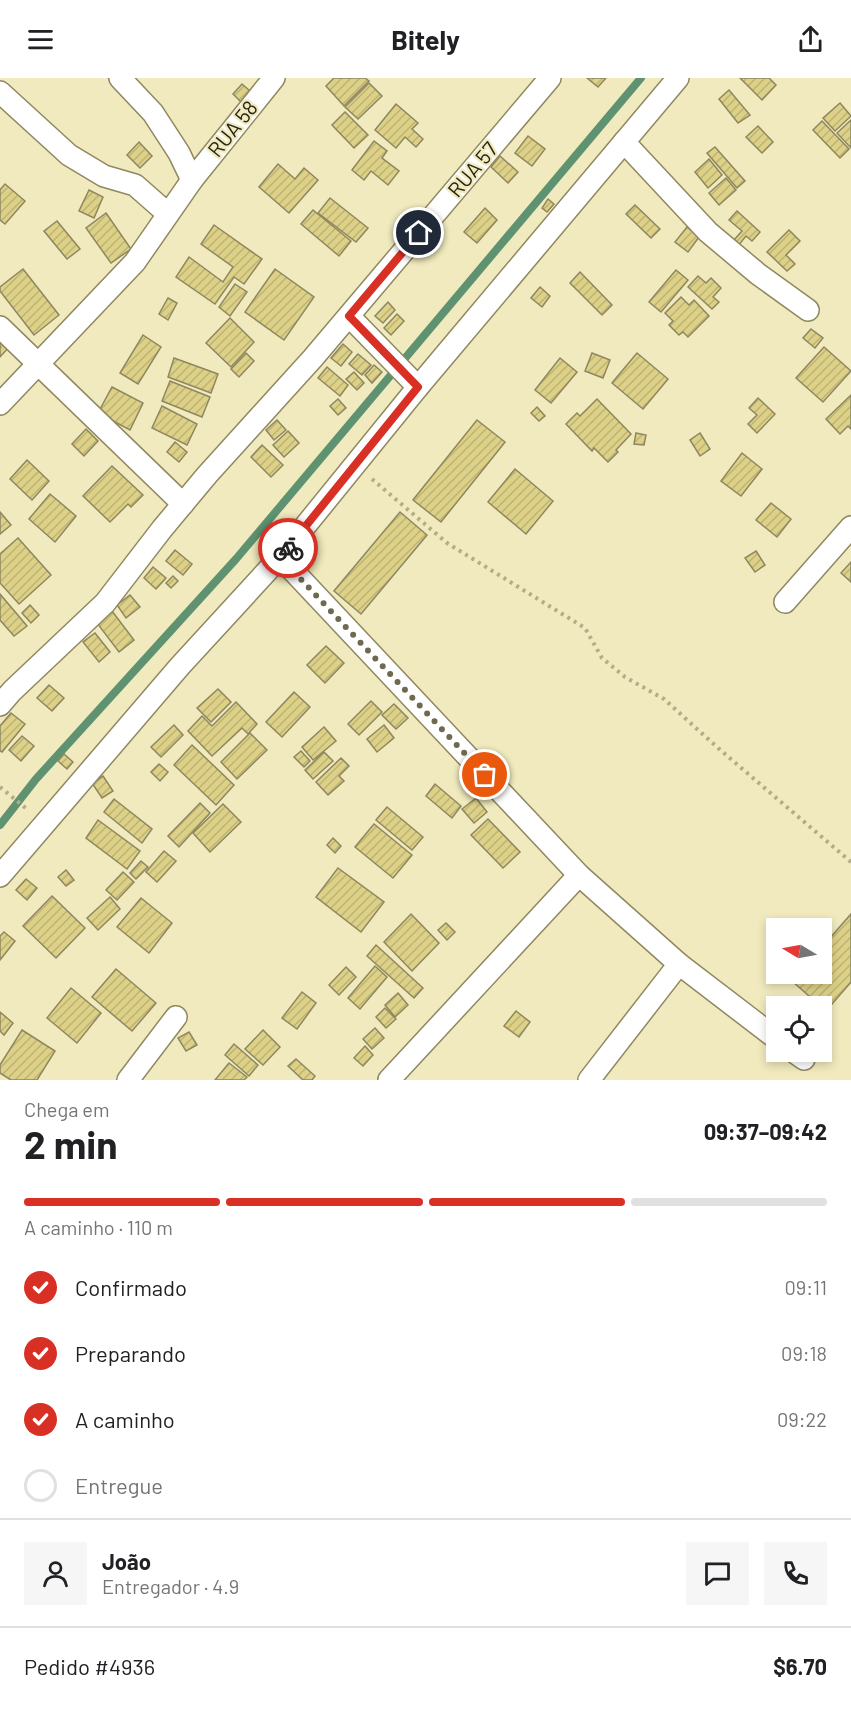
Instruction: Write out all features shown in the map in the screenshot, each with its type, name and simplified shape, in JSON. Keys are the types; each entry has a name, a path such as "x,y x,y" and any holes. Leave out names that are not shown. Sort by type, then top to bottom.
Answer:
{"street":[{"path":"120,78 153,113 179,153 192,180"},
{"name":"RUA 58","path":"0,404 135,261 192,180 274,78"},
{"name":"RUA 57","path":"0,705 105,603 183,504 349,316 550,78"},
{"path":"0,876 172,675 280,557 418,387 678,78"},
{"path":"0,92 69,155 104,176 135,185 168,214"},
{"path":"624,142 708,232 758,274 808,310"},
{"path":"349,316 418,387"},
{"path":"0,327 183,504"},
{"path":"785,602 851,527"},
{"path":"280,557 579,875 680,964 766,1030"},
{"path":"390,1080 579,875"},
{"path":"589,1080 680,964"},
{"path":"128,1080 176,1017"}],"path":[{"path":"355,465 447,543 585,628 602,658 625,677 664,699 851,862"},
{"path":"0,787 31,811"}],"building":[{"path":"334,78 365,78 369,81 344,106 326,86"},
{"path":"587,78 606,78 598,87"},
{"path":"740,78 769,78 776,85 762,100"},
{"path":"369,83 382,96 358,119 345,107"},
{"path":"242,84 258,98 248,109 233,94"},
{"path":"729,90 750,115 738,123 719,99"},
{"path":"840,103 851,116 835,131 823,118"},
{"path":"396,104 418,123 412,129 423,139 416,147 405,137 396,148 375,130"},
{"path":"345,112 368,135 354,148 332,125"},
{"path":"851,120 851,148 837,133"},
{"path":"822,121 849,149 840,158 813,130"},
{"path":"758,126 773,142 762,153 746,137"},
{"path":"528,136 545,149 532,166 515,153"},
{"path":"374,141 387,151 382,158 399,171 388,185 371,171 364,180 352,170"},
{"path":"139,142 152,156 140,168 127,155"},
{"path":"715,147 745,181 737,188 707,153"},
{"path":"500,156 518,172 508,183 491,167"},
{"path":"709,159 722,175 708,188 695,172"},
{"path":"278,164 295,179 304,168 318,180 289,213 259,187"},
{"path":"726,178 736,190 719,205 709,193"},
{"path":"5,184 25,201 5,224 0,220 0,190"},
{"path":"89,190 103,197 94,218 79,211"},
{"path":"330,198 368,228 356,242 318,213"},
{"path":"548,199 554,204 547,212 542,208"},
{"path":"635,205 660,229 651,238 626,214"},
{"path":"485,208 497,220 477,243 464,232"},
{"path":"313,210 351,241 339,256 301,224"},
{"path":"737,211 760,232 752,241 746,236 738,246 733,241 742,231 729,220"},
{"path":"106,213 131,249 111,263 86,228"},
{"path":"57,221 80,249 67,259 44,231"},
{"path":"214,225 262,259 244,284 234,277 215,304 176,277 189,257 223,282 233,267 201,244"},
{"path":"687,227 699,237 688,252 675,242"},
{"path":"789,230 800,241 786,255 795,264 787,271 767,252"},
{"path":"23,269 59,315 34,335 0,291 0,287"},
{"path":"275,269 314,297 284,340 245,312"},
{"path":"676,270 688,280 661,312 649,302"},
{"path":"580,272 612,305 602,315 570,283"},
{"path":"698,276 706,283 711,278 721,288 713,297 719,302 712,309 688,287"},
{"path":"235,284 247,292 230,316 219,307"},
{"path":"540,287 550,296 542,307 531,298"},
{"path":"681,297 689,305 694,300 709,316 688,337 683,332 679,335 669,325 673,321 665,313"},
{"path":"168,298 177,303 168,320 159,314"},
{"path":"388,302 395,310 383,323 375,316"},
{"path":"397,314 404,321 391,335 384,328"},
{"path":"230,318 254,342 231,367 206,343"},
{"path":"811,329 823,338 815,348 803,338"},
{"path":"143,335 161,347 138,384 120,373"},
{"path":"0,337 10,346 0,357"},
{"path":"343,344 352,352 341,366 331,358"},
{"path":"824,347 851,371 823,402 796,378"},
{"path":"246,353 254,361 239,377 231,369"},
{"path":"592,353 610,360 603,378 585,371"},
{"path":"637,353 668,379 643,409 612,383"},
{"path":"358,354 371,365 362,375 349,364"},
{"path":"174,358 218,374 211,393 168,377"},
{"path":"560,358 577,372 551,403 535,390"},
{"path":"374,365 382,372 372,383 365,375"},
{"path":"327,367 348,385 340,396 318,378"},
{"path":"354,372 364,383 357,390 346,379"},
{"path":"170,381 210,397 202,417 162,401"},
{"path":"112,387 143,403 130,430 98,413"},
{"path":"851,395 851,429 848,426 840,434 826,419"},
{"path":"758,398 775,414 757,433 748,424 757,415 749,408"},
{"path":"338,399 346,408 338,415 330,406"},
{"path":"597,399 631,434 608,462 594,448 592,451 566,424 577,413 580,416"},
{"path":"162,406 197,424 187,445 152,428"},
{"path":"537,407 545,416 539,421 531,413"},
{"path":"277,420 286,430 274,440 266,430"},
{"path":"477,420 505,442 441,522 413,500"},
{"path":"86,429 98,441 84,456 72,444"},
{"path":"288,431 299,443 284,457 273,445"},
{"path":"636,433 646,435 644,445 634,444"},
{"path":"700,433 710,449 700,456 690,440"},
{"path":"175,442 187,452 179,462 167,452"},
{"path":"262,445 283,465 271,477 251,457"},
{"path":"742,453 762,469 741,496 721,481"},
{"path":"27,460 49,481 32,500 10,479"},
{"path":"112,466 143,495 131,507 128,504 110,522 83,496"},
{"path":"515,469 553,501 526,534 488,502"},
{"path":"50,494 76,516 55,542 29,519"},
{"path":"771,503 791,519 777,537 756,520"},
{"path":"0,512 11,525 0,534"},
{"path":"400,512 427,535 361,614 334,591"},
{"path":"18,538 51,575 19,604 0,583 0,554"},
{"path":"175,550 192,564 183,575 166,561"},
{"path":"756,551 765,565 755,572 745,558"},
{"path":"851,562 851,582 841,573"},
{"path":"153,567 166,578 156,589 144,578"},
{"path":"173,576 178,581 171,588 166,583"},
{"path":"0,594 27,626 14,636 0,620"},
{"path":"130,595 140,607 126,618 117,605"},
{"path":"30,605 39,615 31,623 22,613"},
{"path":"112,611 134,640 119,652 97,623"},
{"path":"95,633 110,652 99,662 83,642"},
{"path":"326,646 344,663 325,683 307,665"},
{"path":"49,685 64,698 52,711 37,698"},
{"path":"218,689 231,702 211,722 197,708"},
{"path":"294,692 310,707 282,737 266,722"},
{"path":"371,701 382,712 359,735 348,724"},
{"path":"236,702 257,724 248,734 242,728 212,756 188,731 202,716 212,726"},
{"path":"394,704 408,718 396,729 382,715"},
{"path":"11,713 25,724 2,752 0,751 0,726"},
{"path":"174,725 183,735 161,757 151,747"},
{"path":"384,725 394,738 377,752 367,739"},
{"path":"324,727 336,741 313,760 302,747"},
{"path":"250,733 267,750 237,779 221,762"},
{"path":"22,736 34,746 21,761 9,750"},
{"path":"192,745 234,785 216,805 174,765"},
{"path":"301,751 310,761 304,767 294,757"},
{"path":"324,752 333,761 313,779 305,770"},
{"path":"64,754 73,762 67,769 58,761"},
{"path":"341,758 349,766 339,776 344,781 328,795 316,782"},
{"path":"159,764 168,772 160,781 151,772"},
{"path":"103,776 113,791 102,798 92,783"},
{"path":"435,784 461,806 452,818 426,796"},
{"path":"476,798 487,812 474,823 462,809"},
{"path":"114,799 152,829 142,843 104,812"},
{"path":"200,803 210,813 179,847 168,836"},
{"path":"223,804 241,822 210,852 193,833"},
{"path":"387,807 423,837 412,850 376,820"},
{"path":"488,819 520,852 503,868 471,835"},
{"path":"98,820 140,851 127,869 86,838"},
{"path":"374,824 412,855 393,878 355,847"},
{"path":"333,838 341,846 335,853 327,845"},
{"path":"164,851 176,861 157,882 146,872"},
{"path":"141,861 148,867 136,879 130,873"},
{"path":"338,868 384,902 361,932 316,897"},
{"path":"66,870 74,880 66,886 58,877"},
{"path":"123,872 134,882 117,900 106,890"},
{"path":"26,879 37,888 27,900 16,890"},
{"path":"52,896 85,928 56,958 23,926"},
{"path":"110,897 120,909 98,930 87,918"},
{"path":"141,898 172,923 149,953 117,927"},
{"path":"411,914 439,943 412,971 384,942"},
{"path":"851,914 851,982 832,1004 832,996 809,996 795,984 832,984 832,936"},
{"path":"446,923 455,932 447,940 438,930"},
{"path":"4,932 15,941 0,960 0,936"},
{"path":"376,945 423,988 414,998 367,956"},
{"path":"375,966 387,977 360,1009 348,998"},
{"path":"346,967 356,977 339,995 329,985"},
{"path":"116,969 156,1003 132,1031 92,997"},
{"path":"71,988 101,1013 77,1043 47,1018"},
{"path":"302,992 316,1003 297,1029 282,1018"},
{"path":"398,993 408,1005 395,1017 385,1005"},
{"path":"385,1008 396,1019 386,1028 376,1017"},
{"path":"516,1011 530,1022 519,1037 504,1026"},
{"path":"0,1012 13,1023 4,1035 0,1031"},
{"path":"375,1028 384,1038 372,1049 363,1039"},
{"path":"22,1030 55,1051 37,1080 11,1080 0,1073 0,1065"},
{"path":"263,1030 280,1047 263,1065 245,1049"},
{"path":"189,1032 197,1045 186,1051 178,1038"},
{"path":"234,1044 258,1065 249,1076 225,1055"},
{"path":"365,1046 373,1055 363,1066 354,1058"},
{"path":"296,1059 315,1076 312,1080 303,1080 288,1066"},
{"path":"229,1063 247,1077 244,1080 215,1080"}],"waterway":[{"path":"0,825 36,779 236,559 641,78"}],"way so far":[{"path":"288,548 280,557 485,775"}],"route":[{"path":"288,548 418,387 349,316 419,233"}]}
